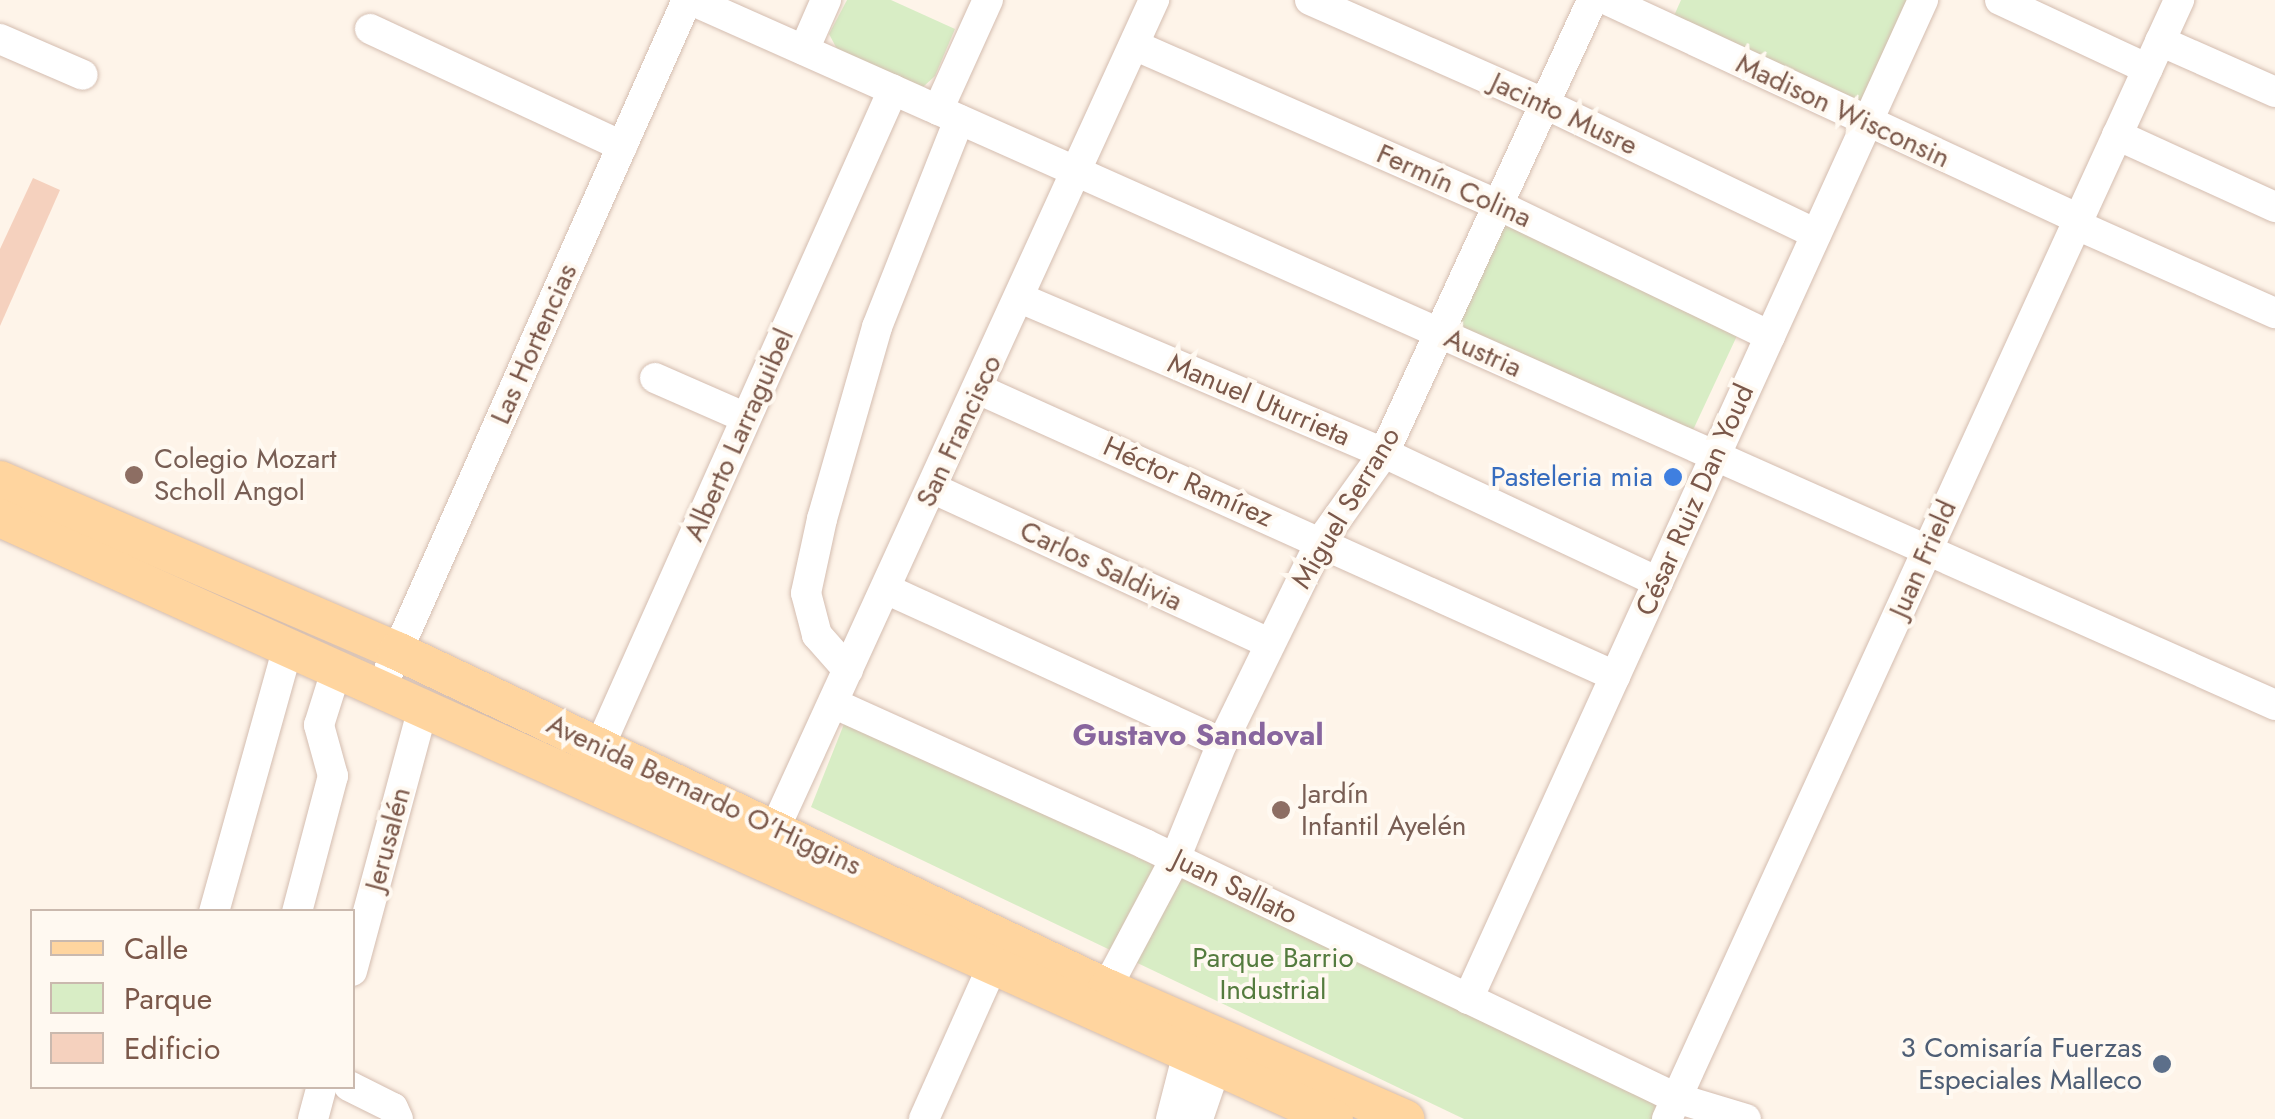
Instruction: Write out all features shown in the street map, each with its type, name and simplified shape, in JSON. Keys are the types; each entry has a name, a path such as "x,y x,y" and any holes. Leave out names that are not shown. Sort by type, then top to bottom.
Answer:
{"main road":[{"name":"Avenida Bernardo O'Higgins","path":"0,480 398,651 592,763 1100,1000 1202,1059 1334,1119"},
{"name":"Avenida Bernardo O'Higgins","path":"0,518 423,707 592,763"},
{"name":"Avenida Bernardo O'Higgins","path":"768,844 993,965 1100,1000 1405,1119"}],"street":[{"name":"Austria","path":"689,0 2275,705"},
{"name":"Las Hortencias","path":"381,688 689,0"},
{"path":"804,50 826,0"},
{"path":"848,670 818,635 806,593 868,358 988,0"},
{"name":"San Francisco","path":"768,844 1154,0"},
{"name":"Jacinto Musre","path":"1310,0 1543,103 1816,234"},
{"name":"Miguel Serrano","path":"1100,1000 1175,858 1222,743 1320,540 1384,453 1592,0"},
{"name":"Madison Wisconsin","path":"1607,0 1661,12 1868,122 2275,313"},
{"name":"César Ruiz Dan Youd","path":"1468,999 1923,0"},
{"path":"2000,0 2148,69"},
{"name":"Juan Frield","path":"1671,1108 2180,0"},
{"path":"370,30 622,146"},
{"path":"0,39 83,75"},
{"path":"2160,41 2275,92"},
{"name":"Fermín Colina","path":"1134,45 1498,205 1770,336"},
{"name":"Alberto Larraguibel","path":"592,763 893,90"},
{"path":"2118,135 2275,207"},
{"name":"Manuel Uturrieta","path":"1020,298 1384,453 1658,582"},
{"path":"655,378 746,418"},
{"name":"Héctor Ramírez","path":"978,389 1615,676"},
{"name":"Carlos Saldivia","path":"932,488 1269,643"},
{"path":"886,588 1222,743"},
{"path":"215,909 288,646"},
{"path":"299,909 334,776 319,724 337,668"},
{"name":"Juan Sallato","path":"834,702 1175,858 1468,999 1671,1108 1746,1119"},
{"name":"Jerusalén","path":"355,960 423,707"},
{"path":"924,1119 993,965"},
{"path":"1172,1119 1202,1059"},
{"path":"1198,1119 1202,1059"},
{"path":"313,1119 321,1089"},
{"path":"354,1089 393,1108 398,1119"}],"green space":[{"path":"847,0 891,0 955,29 935,76 923,87 837,49 829,34"},
{"path":"1681,0 1910,0 1862,105 1673,18"},
{"path":"1491,215 1739,331 1690,437 1442,321"},
{"name":"Parque Barrio Industrial","path":"846,719 1659,1105 1653,1119 1464,1119 811,807"}],"building":[{"path":"33,178 60,190 0,326 0,249"}],"place":[{"name":"Colegio Mozart Scholl Angol","path":"134,475"},
{"name":"Pasteleria mia","path":"1673,477"},
{"name":"Jardín Infantil Ayelén","path":"1281,810"},
{"name":"3 Comisaría Fuerzas Especiales Malleco","path":"2162,1064"}],"district":[{"name":"Gustavo Sandoval","path":"1198,735"}]}
